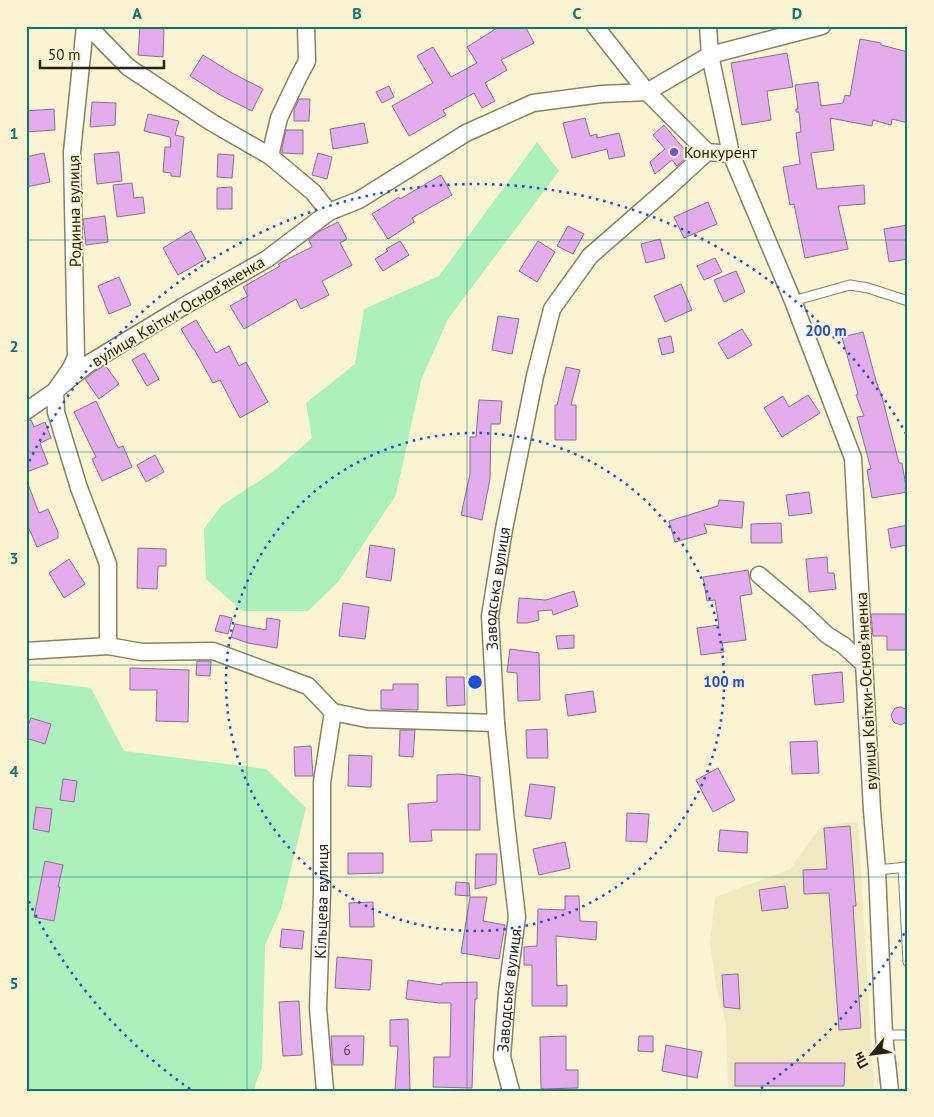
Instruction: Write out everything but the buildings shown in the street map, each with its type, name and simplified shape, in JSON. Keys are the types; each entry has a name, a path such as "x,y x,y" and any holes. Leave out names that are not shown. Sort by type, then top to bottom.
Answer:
{"street":[{"path":"87,26 128,67 211,122 270,156 313,192 329,212"},
{"name":"Родинна вулиця","path":"55,390 71,368 76,356 72,152 87,26"},
{"path":"270,156 279,118 307,61 306,26"},
{"path":"595,26 647,92 707,152 731,154"},
{"name":"вулиця Квітки-Основʼяненка","path":"708,26 710,55 731,154 793,301 853,458 872,810 877,870 884,1035 890,1091"},
{"path":"647,92 710,55 822,26"},
{"name":"вулиця Квітки-Основʼяненка","path":"26,411 88,364 267,259 329,212 359,200 466,133 533,103 602,94 647,92"},
{"name":"Заводська вулиця","path":"511,1091 502,1057 507,992 517,917 496,723 490,616 504,530 533,385 552,309 590,256 707,152"},
{"path":"55,390 56,412 79,488 108,564 108,646"},
{"path":"759,575 827,635 843,645 864,664"},
{"path":"26,650 108,646 142,652 213,651 308,686 333,712 367,719 496,723"},
{"name":"Кільцева вулиця","path":"325,1091 318,1008 322,893 322,782 333,712"}],"lane":[{"path":"793,301 850,285 868,288 908,301"},
{"path":"877,870 905,867 908,962"},
{"path":"884,1035 908,1035"}],"shaded area":[{"path":"858,822 874,1088 728,1088 726,1023 716,986 710,944 715,897 789,870 822,825"}],"green space":[{"path":"537,142 559,171 448,319 421,380 396,495 338,582 308,611 242,611 206,579 204,529 221,506 273,472 312,438 306,403 355,364 364,309 439,276"},
{"path":"26,680 91,688 124,751 266,769 306,808 281,909 265,945 262,1068 254,1091 26,1091"}],"place":[{"name":"Конкурент","path":"674,152"}]}
